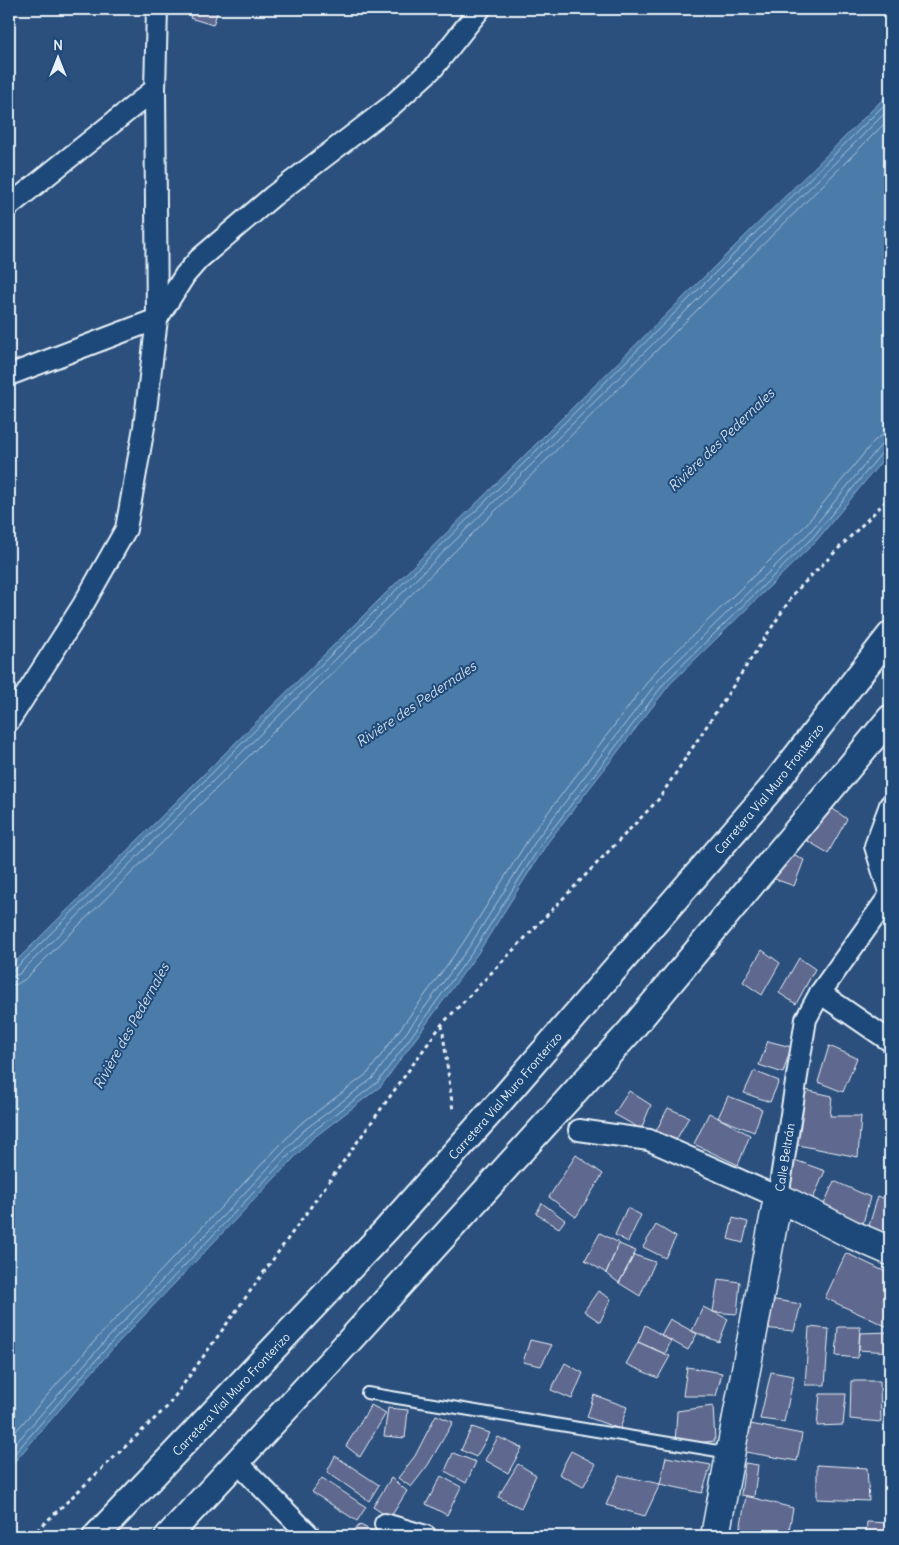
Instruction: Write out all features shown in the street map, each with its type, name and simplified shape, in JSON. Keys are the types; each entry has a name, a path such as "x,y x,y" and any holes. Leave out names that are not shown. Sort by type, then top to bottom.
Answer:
{"main road":[{"path":"778,1197 890,1251"},
{"name":"Calle Beltrán","path":"715,1536 778,1197"}],"street":[{"path":"9,721 83,605 126,529 144,427 157,319 155,90 157,9"},
{"path":"9,374 157,319 185,275 199,259 273,196 391,106 434,67 480,9"},
{"path":"9,206 155,90"},
{"name":"Carretera Vial Muro Fronterizo","path":"96,1536 386,1230 498,1104 770,790 890,635"},
{"path":"168,1536 631,1030 890,718"},
{"name":"Calle Beltrán","path":"778,1197 806,1018 820,993 890,895 875,846 890,805"},
{"path":"820,993 890,1041"},
{"path":"579,1130 650,1140 778,1197"},
{"path":"237,1462 310,1536"},
{"path":"385,1524 426,1536"}],"lane":[{"path":"367,1393 731,1453"}],"path":[{"path":"31,1536 167,1407 442,1024 658,800 795,592 890,497"},
{"path":"442,1024 453,1111"}],"water":[{"name":"Rivière des Pedernales","path":"890,92 890,451 817,540 670,684 548,842 478,953 381,1086 312,1139 114,1347 9,1468 9,968"}],"building":[{"path":"193,9 218,10 213,25 190,18"},
{"path":"819,799 847,819 828,853 796,834"},
{"path":"786,850 804,860 794,886 772,878"},
{"path":"762,950 780,963 762,995 743,982"},
{"path":"799,958 815,969 796,1004 779,993"},
{"path":"768,1041 791,1047 783,1073 759,1065"},
{"path":"829,1046 857,1058 843,1092 818,1082"},
{"path":"754,1071 779,1081 770,1102 744,1093"},
{"path":"801,1089 832,1096 830,1116 861,1116 858,1157 793,1144"},
{"path":"629,1091 651,1105 641,1129 614,1114"},
{"path":"728,1096 762,1109 754,1132 718,1118"},
{"path":"887,1098 890,1099 890,1119 882,1117"},
{"path":"668,1108 689,1117 675,1142 656,1131"},
{"path":"709,1113 750,1135 738,1165 694,1144"},
{"path":"576,1155 603,1174 576,1217 549,1197"},
{"path":"792,1159 825,1171 809,1208 784,1193"},
{"path":"834,1181 870,1197 862,1227 822,1209"},
{"path":"878,1196 890,1201 890,1237 868,1229"},
{"path":"542,1203 565,1220 559,1228 536,1214"},
{"path":"627,1208 641,1215 628,1242 615,1235"},
{"path":"733,1218 748,1222 743,1243 728,1239"},
{"path":"656,1225 676,1237 665,1258 643,1247"},
{"path":"600,1233 619,1243 606,1273 585,1260"},
{"path":"619,1244 636,1251 619,1283 606,1273"},
{"path":"846,1253 890,1274 890,1322 888,1327 825,1298"},
{"path":"634,1255 655,1262 640,1296 619,1283"},
{"path":"718,1279 740,1282 737,1314 713,1312"},
{"path":"598,1291 611,1299 600,1322 584,1311"},
{"path":"769,1299 801,1304 794,1331 763,1328"},
{"path":"703,1307 728,1319 719,1342 692,1331"},
{"path":"670,1319 697,1334 688,1350 661,1335"},
{"path":"645,1325 671,1341 665,1354 638,1342"},
{"path":"809,1327 829,1329 825,1385 805,1385"},
{"path":"838,1327 860,1327 858,1358 836,1356"},
{"path":"890,1332 890,1352 859,1350 860,1333"},
{"path":"530,1340 552,1345 541,1366 523,1362"},
{"path":"638,1342 670,1356 658,1378 626,1364"},
{"path":"565,1363 583,1373 572,1399 551,1390"},
{"path":"687,1367 722,1373 716,1396 683,1396"},
{"path":"771,1372 794,1376 784,1422 760,1419"},
{"path":"851,1381 880,1381 881,1422 850,1419"},
{"path":"820,1394 846,1394 843,1425 817,1426"},
{"path":"594,1395 627,1407 620,1429 587,1417"},
{"path":"371,1405 386,1413 360,1457 346,1446"},
{"path":"713,1406 715,1441 675,1445 677,1411"},
{"path":"388,1408 408,1410 405,1438 384,1436"},
{"path":"436,1415 453,1422 428,1465 411,1487 398,1478 415,1456"},
{"path":"745,1423 802,1434 797,1461 740,1451"},
{"path":"472,1427 490,1433 476,1457 461,1450"},
{"path":"498,1437 522,1448 508,1473 485,1460"},
{"path":"571,1451 596,1464 583,1487 559,1474"},
{"path":"453,1453 476,1462 466,1483 445,1471"},
{"path":"335,1456 379,1485 369,1501 327,1472"},
{"path":"666,1457 711,1465 702,1493 660,1484"},
{"path":"745,1463 758,1465 754,1497 741,1495"},
{"path":"518,1464 536,1475 521,1508 498,1497"},
{"path":"817,1465 867,1468 869,1501 817,1499"},
{"path":"619,1475 660,1484 645,1516 606,1505"},
{"path":"441,1476 461,1487 447,1515 426,1504"},
{"path":"322,1478 366,1507 357,1521 312,1492"},
{"path":"391,1478 407,1491 390,1518 373,1507"},
{"path":"746,1496 793,1508 788,1536 739,1536"},
{"path":"867,1522 890,1523 890,1536 866,1536"},
{"path":"360,1525 383,1536 347,1536"}]}
